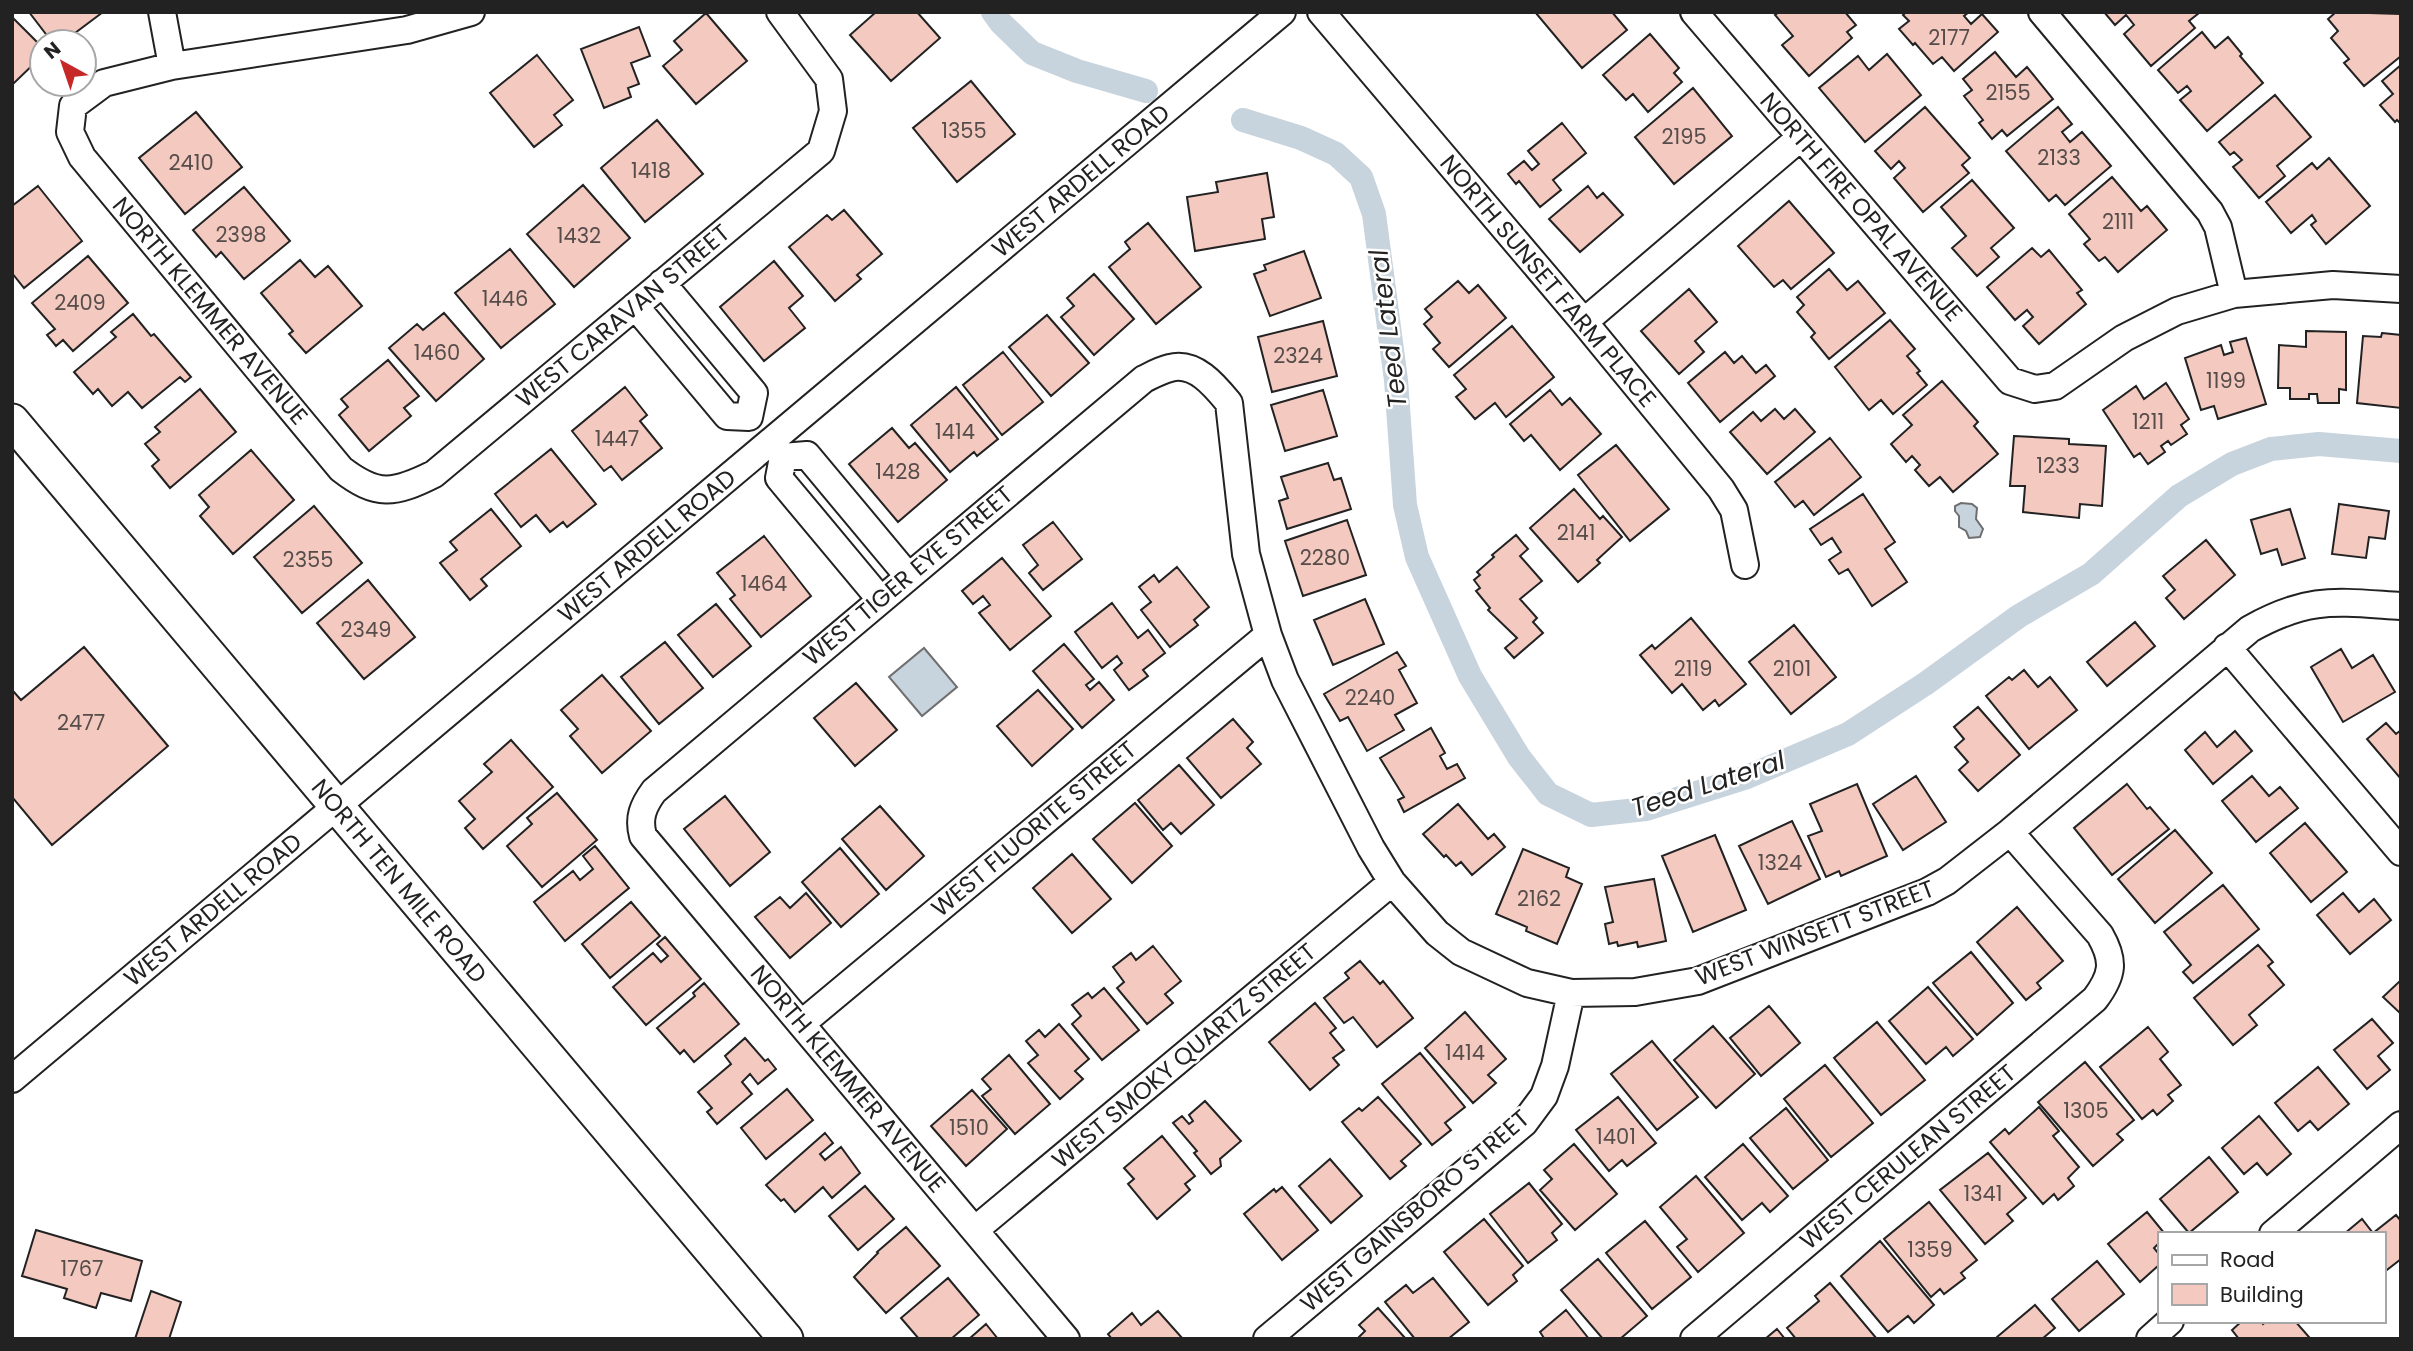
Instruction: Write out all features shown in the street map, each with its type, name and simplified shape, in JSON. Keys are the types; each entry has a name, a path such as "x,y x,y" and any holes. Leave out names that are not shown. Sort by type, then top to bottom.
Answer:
{"main road":[{"name":"NORTH TEN MILE ROAD","path":"12,421 786,1339"}],"street":[{"path":"162,12 172,66 407,30 471,12"},
{"name":"WEST CARAVAN STREET","path":"385,491 410,486 434,474 821,151 833,111 829,79 780,12"},
{"name":"WEST ARDELL ROAD","path":"12,1079 336,806 776,450 1282,12"},
{"name":"NORTH SUNSET FARM PLACE","path":"1321,12 1584,322 1721,489 1734,510 1745,565"},
{"name":"NORTH FIRE OPAL AVENUE","path":"1694,12 2010,381 2035,389 2054,386 2124,338 2178,311 2234,293"},
{"path":"2042,12 2200,198 2218,227 2234,293 2333,285 2401,289"},
{"name":"NORTH KLEMMER AVENUE","path":"172,66 104,83 73,106 70,132 82,157 341,469 360,483 385,491"},
{"path":"1584,322 1801,137"},
{"path":"662,283 754,393 750,417 776,450 779,478 880,599"},
{"path":"635,306 727,416 750,417"},
{"name":"WEST TIGER EYE STREET","path":"640,816 654,791 1144,379 1172,367 1195,370"},
{"name":"WEST WINSETT STREET","path":"1195,370 1214,385 1229,403 1246,554 1268,635 1285,680 1371,848 1392,882 1437,933 1461,952 1527,983 1571,993 1635,992 1698,981 1927,892 1947,881 2010,832 2227,647 2259,624 2302,606 2329,601 2401,606"},
{"path":"776,450 807,456 908,576"},
{"name":"WEST FLUORITE STREET","path":"801,1024 1268,635"},
{"path":"2227,647 2401,852"},
{"name":"NORTH KLEMMER AVENUE","path":"640,816 643,836 1066,1339"},
{"name":"WEST CERULEAN STREET","path":"1693,1339 2095,999 2106,984 2111,967 2109,951 2100,935 2010,832"},
{"name":"WEST SMOKY QUARTZ STREET","path":"976,1229 1392,882"},
{"name":"WEST GAINSBORO STREET","path":"1267,1339 1524,1123 1545,1096 1555,1066 1571,993"},
{"path":"2275,1232 2401,1125"},
{"path":"2150,1339 2168,1323"}],"shaded area":[{"path":"1961,503 1972,504 1977,508 1976,519 1983,529 1980,537 1969,538 1966,531 1959,527 1955,506"},
{"path":"924,648 957,687 922,716 889,677"}],"building":[{"path":"29,12 103,12 82,28 41,28"},
{"path":"876,12 917,12 940,38 891,81 850,35"},
{"path":"1535,12 1612,12 1627,30 1582,68"},
{"path":"1779,12 1845,12 1856,25 1847,32 1852,38 1809,76 1782,45 1793,36 1775,15"},
{"path":"1906,12 1969,12 1964,16 1971,24 1982,14 1998,32 1954,71 1942,57 1933,64 1899,29 1909,21 1903,15"},
{"path":"2104,12 2199,13 2189,21 2195,28 2151,66 2124,34 2134,25 2126,15 2115,25"},
{"path":"2336,12 2401,14 2401,56 2364,86 2344,63 2349,59 2331,38 2338,31 2328,19"},
{"path":"706,13 747,61 696,104 663,66 682,50 674,41"},
{"path":"12,17 28,33 28,70 12,85"},
{"path":"639,27 650,56 631,63 639,84 628,88 631,97 604,108 581,49"},
{"path":"2202,32 2215,48 2228,37 2263,83 2207,131 2180,100 2191,91 2187,86 2178,93 2158,70"},
{"path":"1650,34 1679,68 1674,73 1682,82 1648,112 1633,94 1626,100 1603,75"},
{"path":"1995,52 2016,77 2027,67 2053,99 2007,136 2002,130 1992,139 1979,123 1983,120 1964,96 1972,90 1963,79"},
{"path":"1887,54 1921,95 1865,142 1819,88 1858,56 1869,70"},
{"path":"537,55 573,100 554,115 562,125 534,147 490,93"},
{"path":"2401,65 2401,124 2397,120 2395,122 2380,105 2393,94 2382,81"},
{"path":"971,81 1015,134 957,182 913,128"},
{"path":"1693,88 1732,136 1674,184 1635,137"},
{"path":"2275,95 2311,137 2277,166 2285,176 2259,198 2233,167 2242,160 2234,152 2230,155 2219,142"},
{"path":"1925,107 1970,158 1962,165 1969,173 1923,212 1894,178 1905,168 1899,161 1891,169 1875,151"},
{"path":"2058,107 2072,124 2062,132 2070,142 2082,132 2111,166 2065,205 2056,195 2049,201 2006,151"},
{"path":"196,112 242,167 185,214 139,158"},
{"path":"657,120 703,174 645,222 601,168"},
{"path":"1562,123 1586,153 1553,180 1561,190 1540,207 1519,181 1516,184 1508,174 1524,161 1532,170 1539,164 1528,151"},
{"path":"2329,158 2370,206 2326,244 2311,225 2316,221 2312,215 2291,233 2266,202 2312,163 2317,169"},
{"path":"1267,173 1274,217 1262,219 1265,239 1195,251 1187,197 1218,192 1216,182"},
{"path":"2112,177 2141,211 2147,206 2167,230 2118,272 2105,257 2099,261 2084,244 2090,239 2069,214"},
{"path":"1972,180 2014,228 1991,248 1999,257 1977,276 1952,248 1966,236 1941,207"},
{"path":"583,185 630,238 574,287 527,234"},
{"path":"38,186 82,241 24,288 12,273 12,206"},
{"path":"1588,186 1597,198 1603,193 1623,215 1580,252 1549,219"},
{"path":"244,187 290,241 244,279 221,252 216,257 193,230"},
{"path":"1789,201 1834,253 1791,289 1783,280 1774,287 1738,246"},
{"path":"844,210 882,254 857,275 861,279 835,301 789,247 827,215 832,220"},
{"path":"1148,223 1201,287 1156,324 1109,267 1130,249 1125,242"},
{"path":"2032,248 2041,257 2049,250 2082,290 2077,293 2086,304 2039,344 2023,326 2033,317 2027,310 2015,320 1987,287"},
{"path":"510,249 555,304 501,348 455,293"},
{"path":"1304,251 1321,298 1270,316 1254,274 1266,270 1264,265"},
{"path":"88,256 128,303 73,351 63,340 56,346 47,335 55,329 32,303"},
{"path":"300,260 315,277 328,266 362,306 306,353 289,334 293,331 261,293"},
{"path":"774,261 803,296 789,308 805,328 764,361 720,307"},
{"path":"1829,269 1847,290 1858,281 1885,313 1829,359 1811,337 1815,333 1797,312 1804,305 1797,297"},
{"path":"1094,274 1134,319 1094,355 1061,317 1074,306 1067,298"},
{"path":"1458,281 1469,293 1478,285 1506,318 1449,367 1433,349 1440,343 1424,324 1432,317 1425,309"},
{"path":"1689,289 1717,322 1695,341 1704,352 1679,374 1641,331"},
{"path":"444,313 484,359 436,401 389,348 417,324 423,330"},
{"path":"133,314 191,377 185,382 180,377 142,408 128,392 112,406 98,389 93,394 74,372 116,337 111,332"},
{"path":"1047,315 1089,363 1051,396 1009,347"},
{"path":"1890,320 1915,349 1907,356 1920,371 1917,373 1927,385 1893,414 1881,400 1869,410 1835,367"},
{"path":"1323,321 1337,376 1272,392 1258,337"},
{"path":"1512,326 1554,377 1506,417 1495,403 1475,419 1456,397 1466,389 1454,375"},
{"path":"2306,331 2346,332 2346,390 2339,389 2339,403 2318,403 2317,394 2309,394 2309,399 2290,399 2290,388 2278,388 2279,345 2306,347"},
{"path":"2382,333 2401,335 2401,408 2357,403 2363,336 2381,337"},
{"path":"2246,338 2266,404 2218,419 2214,406 2201,410 2185,358 2221,345 2224,355 2233,352 2230,342"},
{"path":"1003,352 1043,402 1002,435 963,385"},
{"path":"1725,352 1734,363 1742,356 1756,373 1766,365 1775,376 1720,422 1688,383"},
{"path":"388,360 419,396 404,408 411,416 369,451 339,415 348,407 341,399"},
{"path":"1942,381 1978,422 1974,426 1998,454 1953,492 1940,477 1929,486 1915,470 1920,465 1912,456 1906,462 1891,444 1912,425 1903,415"},
{"path":"2166,383 2189,419 2181,425 2187,434 2171,445 2168,441 2161,446 2165,452 2148,464 2140,453 2134,457 2103,410 2136,386 2144,399"},
{"path":"625,387 647,415 640,421 662,448 622,480 611,466 604,471 572,431"},
{"path":"956,387 998,439 977,456 974,452 950,472 911,425"},
{"path":"200,389 236,432 170,488 152,466 159,460 145,444 160,432 155,427"},
{"path":"1323,390 1337,436 1285,451 1271,405"},
{"path":"1550,390 1562,405 1570,398 1601,434 1560,470 1531,435 1524,441 1510,424"},
{"path":"1775,409 1784,419 1795,409 1815,432 1767,474 1730,432 1753,412 1761,421"},
{"path":"892,428 909,448 915,443 947,480 898,522 849,464"},
{"path":"2014,436 2069,439 2069,444 2106,446 2102,506 2080,504 2079,518 2023,512 2025,486 2010,486"},
{"path":"1830,438 1861,477 1814,515 1803,501 1795,507 1775,482"},
{"path":"1616,445 1669,509 1630,541 1578,475"},
{"path":"551,449 596,504 567,527 563,522 550,532 536,515 521,527 495,494"},
{"path":"251,450 294,500 233,554 200,516 209,507 199,495"},
{"path":"1328,463 1334,480 1341,478 1351,509 1287,529 1279,501 1288,498 1281,477"},
{"path":"1574,489 1600,519 1603,516 1622,537 1597,560 1600,563 1578,582 1530,528"},
{"path":"1863,494 1895,542 1885,549 1907,582 1872,606 1848,569 1839,574 1829,560 1841,552 1832,538 1821,545 1810,529"},
{"path":"2339,504 2389,511 2385,539 2369,537 2366,558 2332,554"},
{"path":"314,506 362,563 302,613 254,557"},
{"path":"491,509 521,546 481,579 487,586 470,600 440,563 457,550 450,542"},
{"path":"2290,509 2305,558 2282,565 2277,549 2261,554 2251,520"},
{"path":"1347,520 1366,575 1303,596 1285,541"},
{"path":"1053,522 1082,559 1043,590 1029,573 1038,565 1023,545"},
{"path":"1516,535 1528,549 1520,556 1542,581 1520,599 1537,618 1533,622 1543,633 1514,658 1505,648 1517,638 1488,610 1490,608 1476,591 1480,588 1474,580 1480,575 1477,572 1494,557 1492,555"},
{"path":"764,536 811,596 761,637 730,599 735,595 717,573"},
{"path":"2206,540 2235,575 2184,619 2166,598 2175,590 2163,576"},
{"path":"1002,558 1051,616 1010,650 979,613 990,605 983,596 973,604 962,591"},
{"path":"1177,567 1209,607 1194,620 1198,625 1170,647 1141,610 1151,602 1139,587 1154,575 1159,582"},
{"path":"368,580 415,637 364,679 317,623"},
{"path":"1365,599 1384,644 1333,665 1314,620"},
{"path":"1112,603 1138,638 1148,630 1165,653 1143,670 1148,676 1129,690 1114,670 1122,663 1117,656 1102,668 1075,632"},
{"path":"716,604 751,646 713,677 678,635"},
{"path":"1691,618 1746,684 1719,706 1715,700 1703,710 1682,684 1672,693 1640,655 1652,645 1655,649"},
{"path":"2135,622 2155,646 2107,686 2087,662"},
{"path":"1794,625 1836,677 1791,714 1749,662"},
{"path":"665,642 703,688 659,724 621,677"},
{"path":"1064,644 1094,679 1086,685 1090,690 1099,682 1114,700 1082,728 1033,671"},
{"path":"84,647 168,746 52,845 12,797 12,693 21,700"},
{"path":"2341,649 2352,668 2373,655 2395,692 2343,722 2311,667"},
{"path":"1397,652 1406,666 1399,670 1417,703 1395,715 1404,730 1367,751 1348,717 1340,721 1324,694"},
{"path":"2024,670 2038,687 2050,677 2077,710 2029,749 1986,696 2009,677 2012,680"},
{"path":"602,675 651,731 602,773 570,736 578,729 561,710"},
{"path":"856,683 897,730 855,766 814,718"},
{"path":"1038,690 1073,729 1032,766 997,726"},
{"path":"1978,707 2020,755 1978,791 1959,770 1968,762 1955,747 1964,739 1954,727"},
{"path":"1233,719 1253,742 1247,748 1261,764 1221,798 1187,758"},
{"path":"2386,723 2396,734 2401,730 2401,779 2367,739"},
{"path":"1431,728 1445,753 1440,756 1447,769 1457,764 1465,778 1404,812 1398,800 1404,797 1380,758"},
{"path":"2235,731 2252,751 2213,784 2185,750 2205,732 2217,747"},
{"path":"511,740 553,787 483,849 465,828 475,819 459,801 492,772 484,764"},
{"path":"1179,765 1214,805 1181,834 1171,823 1163,830 1138,800"},
{"path":"1916,776 1946,822 1903,850 1873,804"},
{"path":"2252,776 2269,796 2280,787 2298,808 2256,842 2222,801"},
{"path":"1857,784 1887,856 1841,876 1839,871 1826,877 1808,836 1822,831 1810,804"},
{"path":"2127,784 2147,809 2150,807 2169,829 2112,875 2074,828"},
{"path":"557,793 597,840 542,887 507,846 532,824 527,818"},
{"path":"725,796 770,852 730,886 684,829"},
{"path":"1135,803 1172,846 1132,883 1093,839"},
{"path":"1458,804 1488,839 1494,834 1505,847 1472,875 1461,862 1456,866 1446,855 1444,857 1423,834"},
{"path":"880,806 924,856 886,890 842,839"},
{"path":"1792,821 1820,879 1768,904 1739,846"},
{"path":"2305,823 2347,872 2311,902 2270,853"},
{"path":"2175,830 2212,873 2155,923 2118,879"},
{"path":"1715,835 1746,910 1693,932 1662,856"},
{"path":"595,846 629,888 565,941 534,902 573,871 580,880 593,869 583,856"},
{"path":"840,848 879,894 841,927 802,882"},
{"path":"1523,849 1569,868 1566,877 1582,884 1557,944 1496,914"},
{"path":"1072,854 1111,899 1072,933 1033,888"},
{"path":"1654,879 1666,941 1638,947 1637,942 1618,946 1617,942 1609,944 1605,924 1613,922 1605,887"},
{"path":"2223,885 2259,929 2193,983 2183,972 2191,965 2164,932"},
{"path":"806,893 831,923 790,958 755,917 780,897 790,908"},
{"path":"2343,893 2359,912 2374,899 2391,920 2350,954 2317,915"},
{"path":"631,902 660,936 610,978 582,944"},
{"path":"2017,907 2063,961 2037,983 2041,988 2026,1000 1977,942"},
{"path":"665,937 701,979 646,1025 613,987 653,953 661,962 668,956 657,944"},
{"path":"2258,945 2273,962 2268,966 2284,985 2249,1015 2257,1025 2233,1045 2194,998"},
{"path":"1153,946 1181,981 1165,994 1173,1003 1147,1024 1117,988 1124,982 1113,967 1131,953 1136,960"},
{"path":"1971,952 2013,1003 1977,1035 1933,983"},
{"path":"1360,961 1380,984 1383,981 1413,1018 1377,1047 1353,1017 1344,1023 1324,998 1349,978 1345,973"},
{"path":"2401,980 2401,1014 2383,997"},
{"path":"704,983 739,1024 694,1062 684,1050 680,1054 657,1028 695,996 693,993"},
{"path":"1928,987 1973,1039 1953,1056 1946,1047 1926,1064 1889,1021"},
{"path":"1104,988 1139,1030 1102,1060 1072,1024 1081,1016 1072,1005 1088,993 1092,998"},
{"path":"1315,1003 1336,1028 1330,1033 1344,1050 1333,1058 1339,1065 1310,1090 1269,1042"},
{"path":"1769,1006 1800,1043 1761,1076 1730,1038"},
{"path":"1465,1012 1506,1059 1488,1075 1496,1083 1473,1103 1425,1048"},
{"path":"2372,1019 2393,1043 2378,1056 2390,1070 2367,1089 2334,1050"},
{"path":"1877,1022 1925,1080 1881,1115 1834,1058"},
{"path":"1059,1024 1089,1059 1075,1071 1083,1079 1060,1099 1028,1063 1038,1055 1026,1041 1039,1030 1045,1037"},
{"path":"1713,1026 1755,1074 1716,1108 1674,1060"},
{"path":"2148,1027 2168,1052 2160,1059 2181,1085 2168,1095 2173,1101 2157,1115 2153,1110 2142,1119 2100,1067"},
{"path":"745,1038 765,1061 768,1059 776,1069 758,1084 750,1074 742,1082 752,1094 717,1124 707,1112 712,1108 698,1092 731,1064 725,1056"},
{"path":"1652,1041 1698,1097 1657,1130 1611,1074"},
{"path":"1420,1053 1465,1107 1445,1123 1451,1130 1432,1145 1382,1084"},
{"path":"1009,1055 1050,1104 1015,1134 982,1096 991,1089 982,1079"},
{"path":"2085,1062 2134,1120 2117,1134 2123,1140 2093,1166 2038,1102"},
{"path":"1825,1065 1873,1123 1831,1157 1784,1099"},
{"path":"2318,1067 2349,1104 2318,1130 2310,1121 2298,1131 2275,1103"},
{"path":"787,1089 813,1120 766,1159 741,1128"},
{"path":"972,1090 1007,1129 966,1166 931,1126"},
{"path":"1378,1097 1421,1144 1401,1161 1406,1166 1390,1179 1342,1122 1359,1108 1362,1111"},
{"path":"1618,1097 1656,1143 1627,1166 1622,1160 1609,1171 1576,1130"},
{"path":"1205,1101 1241,1141 1220,1159 1221,1166 1211,1174 1194,1153 1197,1151 1173,1123 1182,1116 1189,1124 1193,1121 1189,1115"},
{"path":"2039,1107 2059,1131 2053,1136 2079,1167 2068,1178 2074,1186 2058,1200 2054,1194 2043,1204 1990,1142 2005,1129 2009,1134"},
{"path":"1786,1108 1828,1160 1793,1189 1750,1138"},
{"path":"2259,1116 2291,1154 2267,1175 2257,1163 2244,1174 2222,1148"},
{"path":"825,1133 833,1143 820,1154 825,1160 841,1147 860,1173 832,1198 823,1187 795,1212 766,1185"},
{"path":"1162,1136 1195,1176 1185,1184 1190,1190 1157,1219 1128,1184 1134,1179 1124,1168"},
{"path":"1574,1144 1617,1194 1575,1230 1540,1190 1552,1179 1544,1170"},
{"path":"1743,1144 1788,1196 1770,1212 1762,1203 1742,1220 1705,1177"},
{"path":"1988,1153 2026,1198 2007,1214 2013,1221 1985,1244 1940,1190"},
{"path":"2209,1157 2238,1192 2190,1232 2160,1199"},
{"path":"1330,1159 1362,1196 1331,1223 1299,1186"},
{"path":"1696,1176 1744,1233 1698,1272 1677,1247 1687,1239 1660,1207"},
{"path":"1529,1183 1562,1224 1552,1233 1557,1240 1528,1263 1490,1214"},
{"path":"865,1186 894,1219 858,1250 829,1216"},
{"path":"1282,1187 1318,1230 1282,1260 1244,1214 1274,1189 1276,1192"},
{"path":"1929,1202 1977,1260 1961,1273 1965,1278 1944,1294 1940,1289 1931,1297 1884,1239"},
{"path":"2147,1212 2163,1232 2158,1232 2158,1244 2154,1248 2158,1253 2158,1266 2140,1282 2108,1244"},
{"path":"2396,1215 2401,1221 2401,1259 2385,1271 2385,1232 2374,1232"},
{"path":"1484,1219 1523,1266 1513,1275 1517,1281 1488,1305 1444,1252"},
{"path":"2362,1219 2372,1232 2346,1232"},
{"path":"1645,1221 1691,1277 1652,1309 1606,1253"},
{"path":"906,1227 940,1266 886,1313 854,1277"},
{"path":"36,1230 142,1261 131,1301 101,1293 96,1308 64,1298 67,1289 22,1276"},
{"path":"1880,1241 1934,1305 1914,1323 1908,1316 1888,1332 1841,1276"},
{"path":"1598,1259 1647,1316 1620,1339 1603,1339 1561,1290"},
{"path":"2097,1261 2124,1294 2079,1331 2052,1299"},
{"path":"948,1278 979,1315 951,1339 919,1339 901,1318"},
{"path":"1433,1278 1469,1322 1448,1339 1415,1339 1385,1302 1406,1285 1413,1293"},
{"path":"1830,1283 1877,1339 1796,1339 1787,1328 1819,1301 1815,1296"},
{"path":"151,1291 181,1302 169,1339 135,1339"},
{"path":"2035,1305 2055,1328 2042,1339 1998,1339 1997,1337"},
{"path":"1378,1308 1406,1339 1357,1339 1365,1331 1359,1325"},
{"path":"1566,1310 1589,1339 1543,1339 1540,1332"},
{"path":"1158,1311 1183,1339 1112,1339 1108,1334 1132,1313 1141,1325"},
{"path":"2240,1323 2297,1323 2309,1337 2239,1339 2232,1330"},
{"path":"986,1324 998,1339 969,1339"},
{"path":"1777,1329 1785,1339 1765,1339"}],"waterway":[{"name":"Teed Lateral","path":"993,12 1032,53 1077,71 1146,91"},
{"name":"Teed Lateral","path":"1243,120 1301,138 1336,154 1361,177 1374,214 1396,380 1405,505 1417,557 1470,676 1519,757 1548,794 1591,815 1646,809 1747,777 1848,734 1925,684 2019,616 2091,574 2179,496 2232,464 2271,449 2319,444 2401,451"}]}
